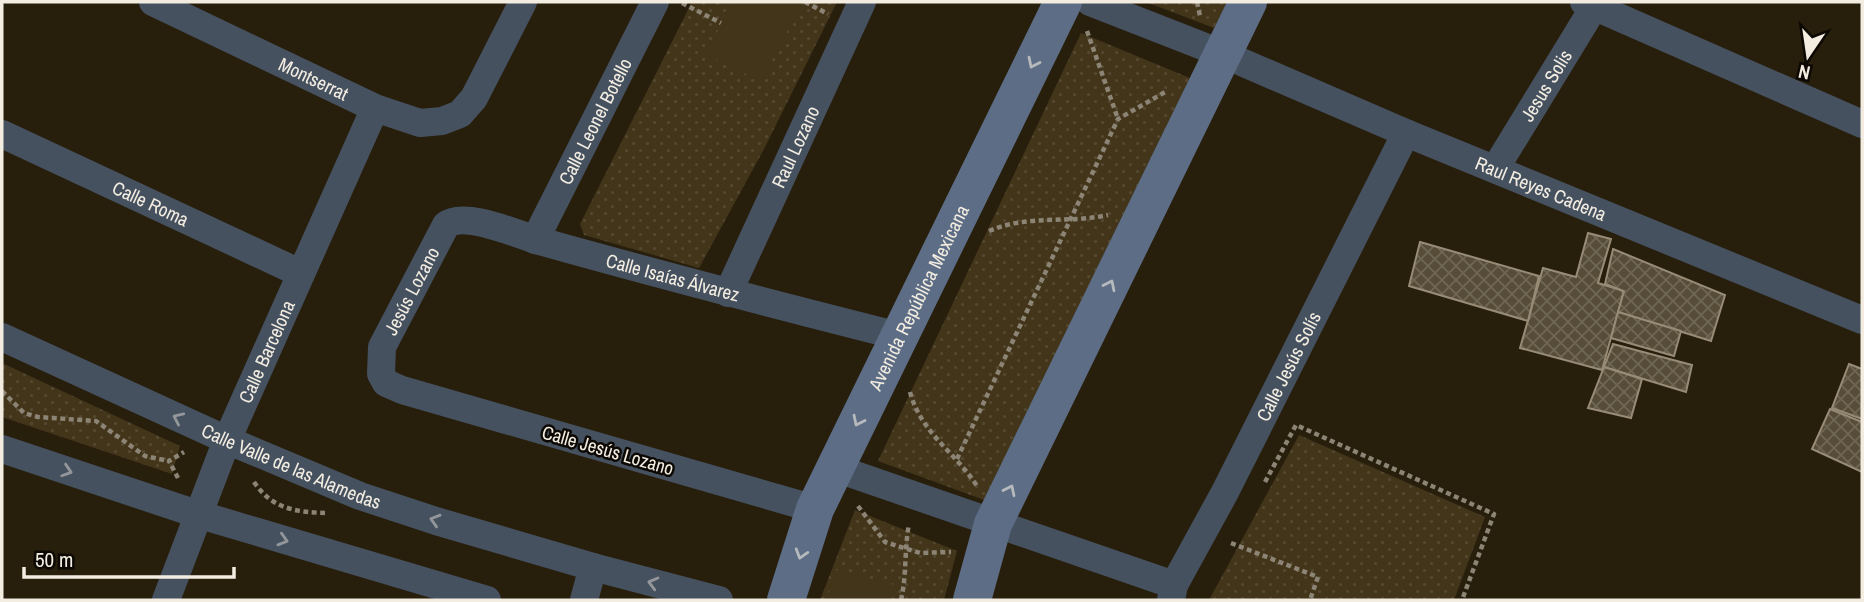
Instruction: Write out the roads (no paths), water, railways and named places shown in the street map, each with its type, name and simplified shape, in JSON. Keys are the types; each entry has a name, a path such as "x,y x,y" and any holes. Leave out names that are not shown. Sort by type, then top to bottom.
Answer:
{"main road":[{"name":"Avenida República Mexicana","path":"786,600 833,506 835,468 1063,2"},
{"path":"972,600 986,511 1248,2"}],"street":[{"name":"Montserrat","path":"153,2 375,108 420,123 442,121 460,114 474,98 523,2"},
{"name":"Raul Lozano","path":"728,293 862,2"},
{"name":"Raul Reyes Cadena","path":"1090,2 1223,54 1406,133 1862,320"},
{"path":"1592,3 1862,124"},
{"name":"Jesus Solis","path":"1495,169 1592,3"},
{"name":"Calle Leonel Botello","path":"535,240 665,8"},
{"name":"Calle Barcelona","path":"166,600 227,440 375,108"},
{"name":"Calle Jesús Solís","path":"1172,593 1406,133"},
{"name":"Calle Roma","path":"2,134 300,273"},
{"name":"Calle Isaías Álvarez","path":"446,225 451,221 467,220 728,293 899,336"},
{"name":"Jesús Lozano","path":"402,390 386,383 381,374 382,347 446,225"},
{"name":"Calle Valle de las Alamedas","path":"2,337 227,440 360,496 593,567 719,600"},
{"name":"Calle Jesús Lozano","path":"402,390 833,506"},
{"path":"2,449 197,514 487,600"},
{"path":"835,468 986,511 1172,593"},
{"path":"584,600 593,567"}]}
